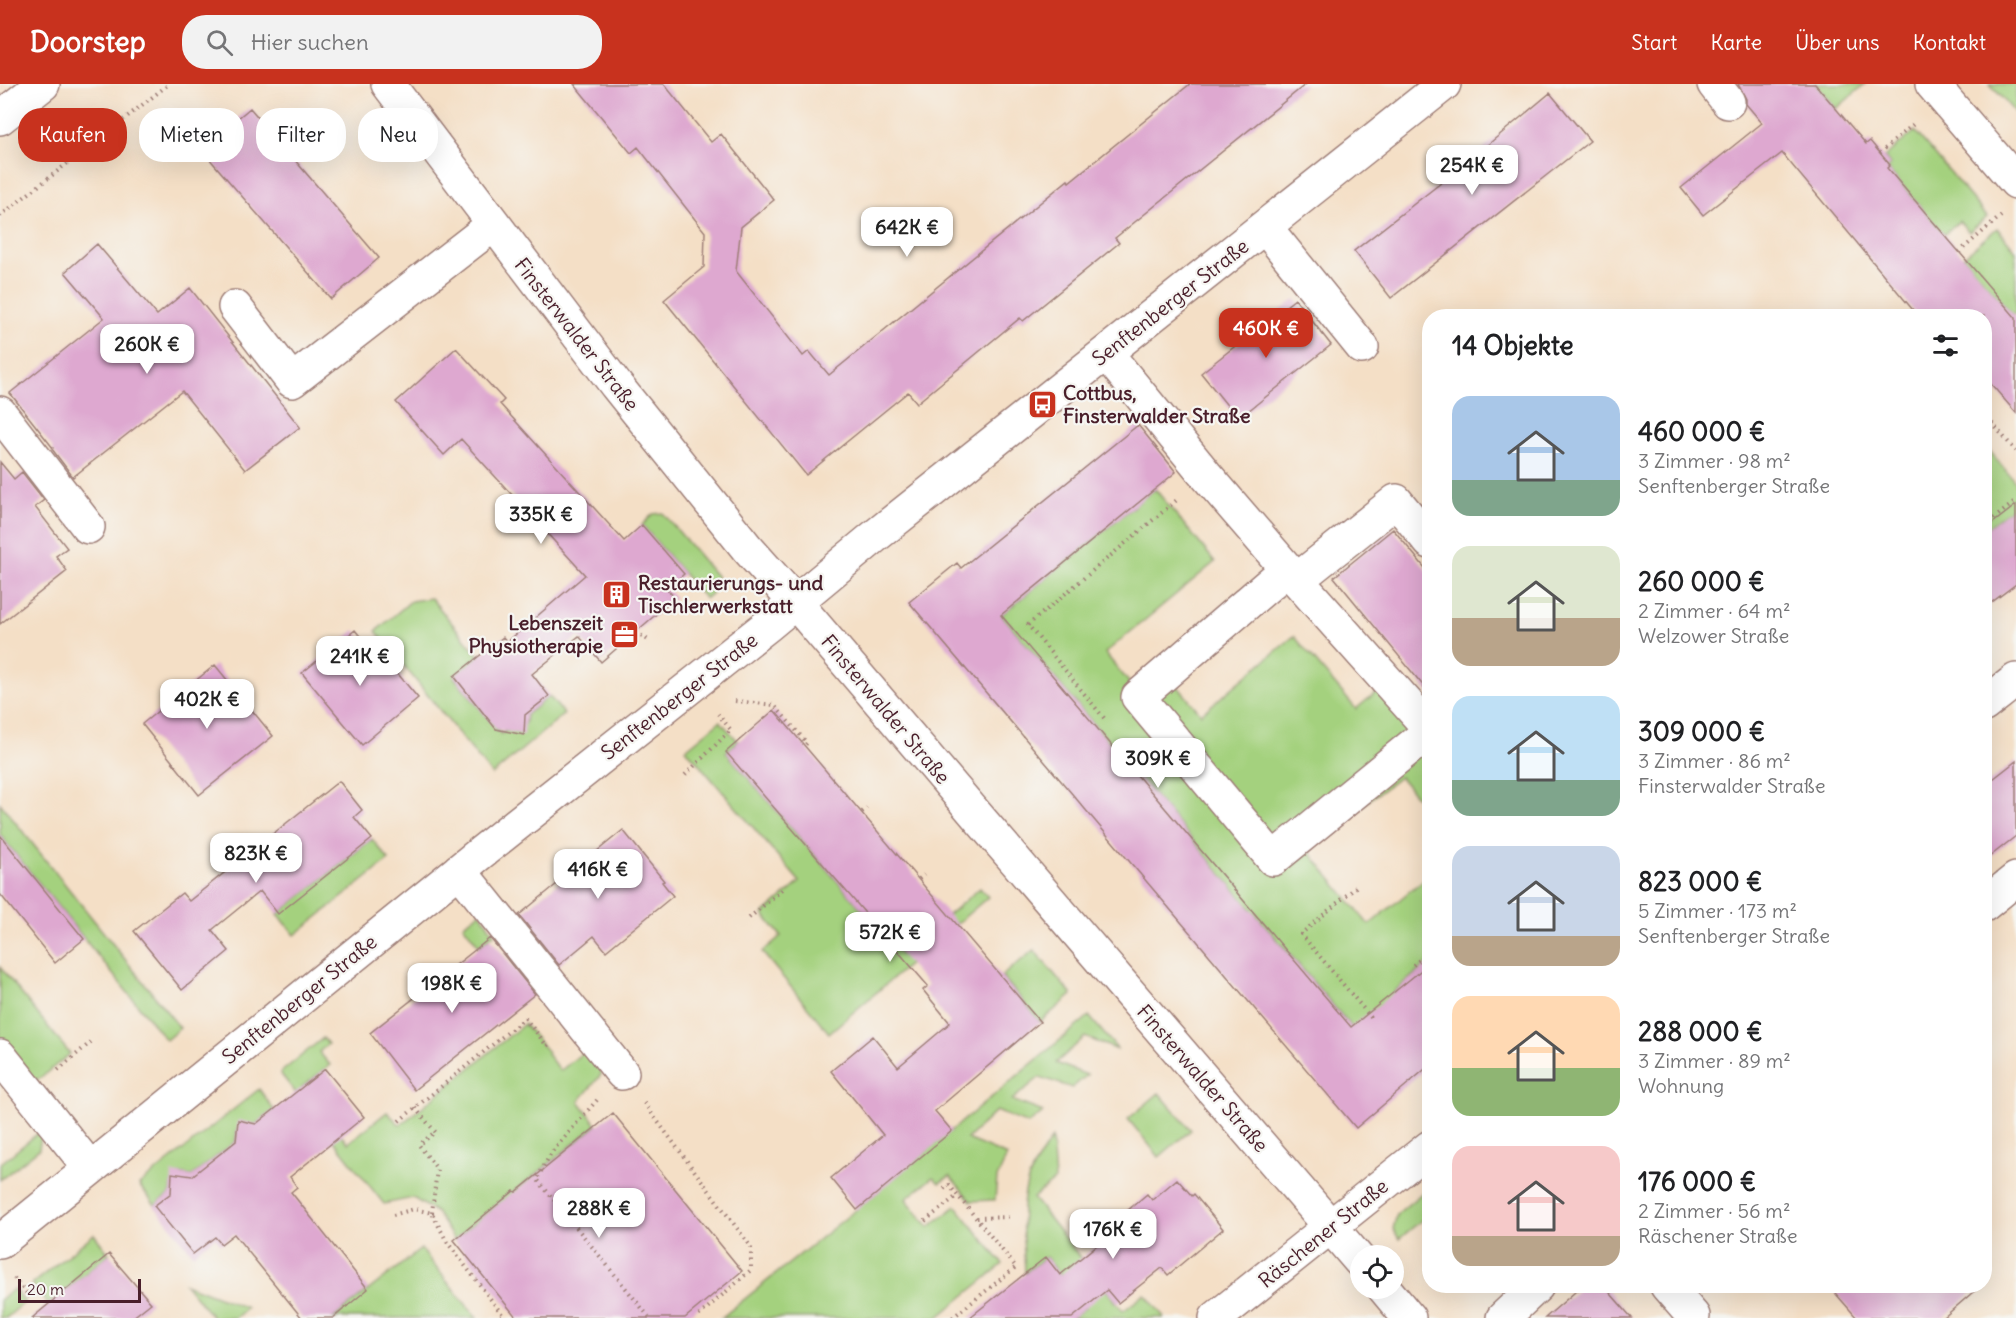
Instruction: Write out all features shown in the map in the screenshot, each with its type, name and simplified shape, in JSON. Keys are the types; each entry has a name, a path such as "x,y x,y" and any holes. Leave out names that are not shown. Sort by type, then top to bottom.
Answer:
{"street":[{"path":"0,118 43,84"},
{"name":"Finsterwalder Straße","path":"388,84 638,413 747,548 1350,1249"},
{"name":"Senftenberger Straße","path":"0,1242 874,537 1444,84"},
{"path":"1932,84 2016,182"},
{"path":"235,307 292,381 493,225"},
{"path":"1264,227 1362,346"},
{"path":"1107,353 1206,475 1422,721"},
{"path":"0,413 88,527"},
{"path":"1422,532 1396,501 1292,574 1138,697 1273,859 1422,737"},
{"path":"1992,699 2016,680"},
{"path":"459,870 622,1073"},
{"path":"1992,898 2016,879"},
{"path":"0,1056 90,1168"},
{"name":"Räschener Straße","path":"1216,1318 1422,1153"},
{"path":"1503,1318 1530,1293"},
{"path":"1673,1293 1692,1316"},
{"path":"1393,1299 1409,1318"}],"path":[{"path":"0,216 169,84"},
{"path":"1880,153 1912,127"},
{"path":"1959,252 2001,216"},
{"path":"1992,423 2016,451"},
{"path":"1138,697 1106,720 1028,626 1206,475"},
{"path":"1992,520 2016,501"},
{"path":"636,632 648,640"},
{"path":"735,701 774,705 807,743 804,746"},
{"path":"685,775 731,730 718,714"},
{"path":"862,812 867,808"},
{"path":"919,879 924,875"},
{"path":"1356,887 1301,934 1372,1020"},
{"path":"749,918 783,890"},
{"path":"1413,965 1422,958"},
{"path":"399,1121 557,992"},
{"path":"650,1318 537,1179 551,1153 622,1073 751,1247 751,1270 696,1318"},
{"path":"415,1108 436,1134 419,1145 437,1169 432,1213 447,1242 505,1318"},
{"path":"944,1189 950,1185 1016,1267 952,1318"},
{"path":"925,1221 958,1195"},
{"path":"393,1215 414,1209 432,1213"},
{"path":"977,1218 1011,1217"},
{"path":"13,1277 30,1297"}],"green space":[{"path":"1815,84 1865,84 1836,109"},
{"path":"1990,84 2016,84 2016,114"},
{"path":"1915,131 1987,217 1969,232 1959,221 1944,235 1887,168 1890,165 1884,157"},
{"path":"1997,228 2016,251 2016,313 2013,315 1963,257"},
{"path":"1992,454 2016,483 2016,505 1992,524"},
{"path":"1155,489 1215,562 1105,653 1132,686 1159,664 1201,714 1294,636 1356,709 1380,689 1422,740 1422,804 1400,777 1306,848 1369,925 1422,881 1422,968 1396,990 1360,1037 1001,615"},
{"path":"663,513 717,577 714,591 705,599 642,525 653,514"},
{"path":"431,598 479,656 454,677 501,734 520,729 525,723 526,715 549,696 564,714 492,775 376,631 411,601"},
{"path":"720,721 738,741 726,752 901,955 980,888 988,897 829,1033 762,952 781,936 763,914 800,882 686,749"},
{"path":"0,803 180,1028 166,1040 0,835"},
{"path":"372,839 389,860 295,935 278,914"},
{"path":"480,912 494,934 479,946 463,925"},
{"path":"1034,950 1072,995 1040,1022 1002,976"},
{"path":"0,967 70,1054 35,1082 0,1038"},
{"path":"1089,1016 1118,1050 1085,1037 1056,1063 1087,1075 1072,1088 1040,1077 1012,1100 1043,1112 1028,1124 996,1111 967,1139 1007,1156 997,1178 995,1200 971,1201 950,1176 939,1183 933,1177 906,1199 929,1227 956,1206 1003,1264 937,1318 721,1318 868,1200"},
{"path":"524,1024 548,1052 547,1054 560,1071 592,1045 602,1058 601,1075 579,1101 597,1125 454,1240 436,1212 413,1198 384,1204 280,1073 323,1038 328,1044 319,1052 330,1065 302,1087 348,1143 387,1112 400,1125"},
{"path":"259,1089 274,1110 256,1124 237,1130 236,1141 192,1176 180,1174 172,1182 171,1193 155,1205 139,1185"},
{"path":"1159,1093 1191,1130 1159,1157 1128,1119"},
{"path":"42,1130 39,1149 0,1180 0,1164"},
{"path":"1052,1138 1055,1180 1033,1198 1123,1311 1145,1294 1163,1318 1072,1318 1086,1307 1046,1257 1025,1273 1023,1205 1027,1184"},
{"path":"1422,1193 1422,1220 1399,1239 1393,1229 1397,1214"},
{"path":"94,1234 109,1254 48,1305 32,1284"},
{"path":"421,1249 477,1318 333,1318"},
{"path":"185,1284 247,1308 235,1318 213,1318"},
{"path":"14,1289 25,1302 6,1318 0,1318 0,1300"}],"building":[{"path":"574,84 664,84 711,142 721,134 774,200 741,227 736,271 803,356 809,351 829,375 1068,180 1069,182 1190,84 1306,84 1115,238 1119,243 1023,321 1020,318 917,403 908,392 806,475 664,300 704,267 705,232 638,147 631,153"},
{"path":"1738,84 1815,84 1866,144 1870,141 1890,165 1887,168 2016,318 2016,413 1992,385 1992,309 1912,309 1782,153 1703,215 1681,188 1762,123 1746,104 1746,99"},
{"path":"1550,93 1590,141 1391,298 1354,251 1455,172"},
{"path":"250,108 256,115 256,162 296,162 379,258 331,299 212,162 244,162 244,113"},
{"path":"97,244 157,315 190,288 300,427 245,470 182,391 73,477 10,393 104,318 65,272"},
{"path":"1295,299 1331,345 1238,419 1201,373"},
{"path":"456,348 504,400 500,404 624,541 642,525 684,574 667,589 675,598 601,662 579,636 532,674 549,696 525,715 524,735 496,729 454,676 503,637 507,642 585,575 461,439 444,455 396,402"},
{"path":"1138,425 1176,472 1001,615 1351,1027 1422,969 1422,1072 1356,1128 909,602 957,563 961,568"},
{"path":"0,462 14,479 22,472 44,500 35,507 67,548 56,556 67,571 0,624"},
{"path":"2016,505 2016,584 1992,602 1992,524"},
{"path":"1393,529 1422,564 1422,684 1334,577"},
{"path":"355,630 384,666 388,662 418,698 362,745 302,673"},
{"path":"215,665 273,736 199,795 142,724"},
{"path":"774,710 1040,1022 935,1111 952,1131 857,1210 831,1178 883,1135 831,1071 873,1036 898,1067 950,1023 923,990 928,986 726,752"},
{"path":"2016,761 2016,836 1992,855 1992,780"},
{"path":"339,781 362,810 354,817 372,839 278,914 260,891 212,930 229,951 182,990 134,931 182,893 189,901"},
{"path":"623,830 664,881 662,882 673,896 606,951 594,936 559,965 519,915"},
{"path":"0,835 84,939 55,963 0,894"},
{"path":"490,938 535,994 414,1090 370,1033"},
{"path":"325,1069 364,1117 290,1177 297,1187 291,1192 368,1289 333,1318 302,1318 234,1234 221,1244 215,1237 193,1254 154,1206 171,1193 172,1173 192,1176 236,1141 238,1120 256,1124"},
{"path":"613,1113 742,1271 685,1318 517,1318 454,1240"},
{"path":"1177,1179 1192,1196 1194,1194 1223,1229 1168,1275 1162,1268 1118,1303 1107,1290 1072,1318 969,1318 1046,1257 1060,1275 1124,1223 1120,1217 1147,1194 1152,1200"},
{"path":"109,1254 151,1303 132,1318 32,1318"},
{"path":"1574,1293 1610,1293 1632,1318 1545,1318"},
{"path":"1835,1293 1972,1293 1943,1318 1857,1318"}],"place":[{"name":"Cottbus, Finsterwalder Straße","path":"1042,404"},
{"name":"Restaurierungs- und Tischlerwerkstatt","path":"617,594"},
{"name":"Lebenszeit Physiotherapie","path":"624,634"}]}
